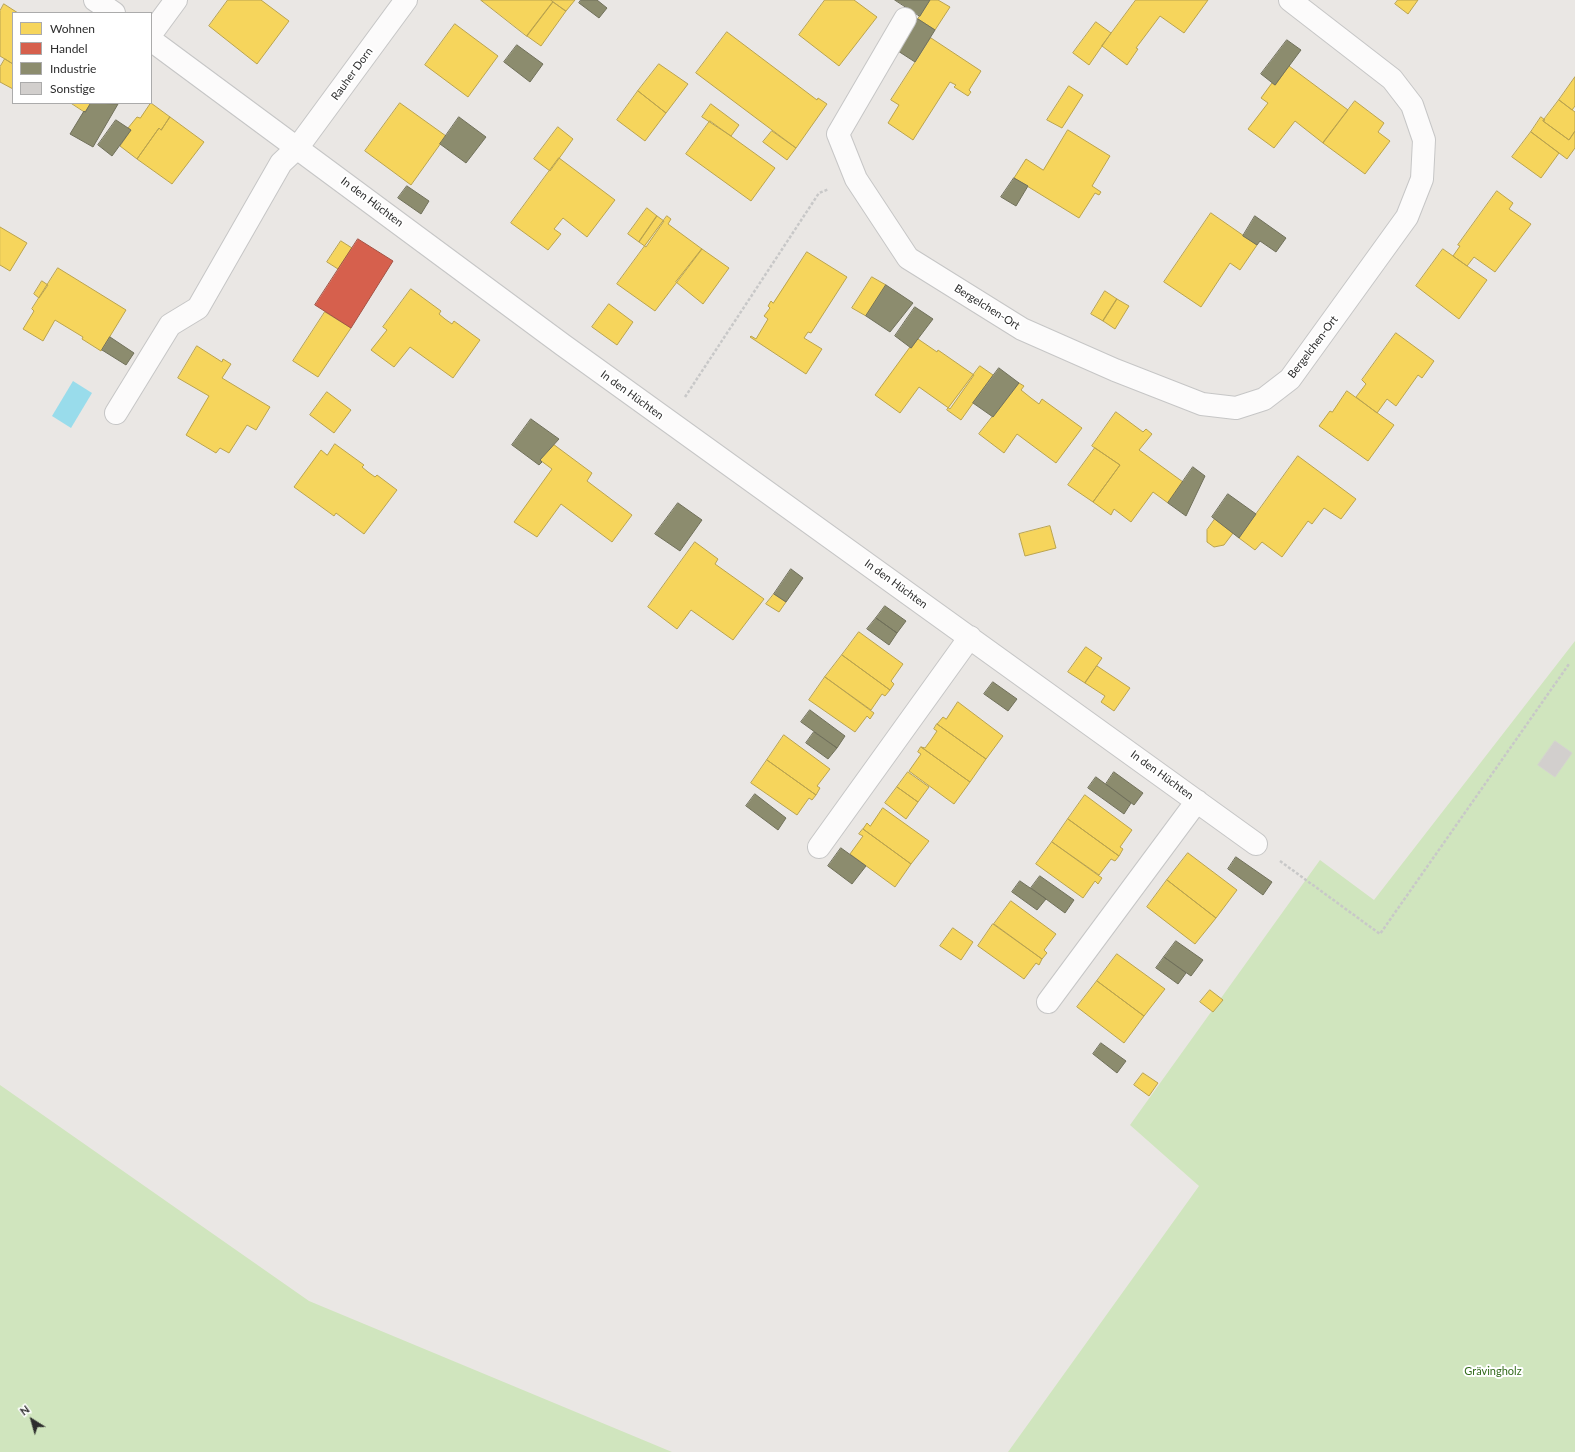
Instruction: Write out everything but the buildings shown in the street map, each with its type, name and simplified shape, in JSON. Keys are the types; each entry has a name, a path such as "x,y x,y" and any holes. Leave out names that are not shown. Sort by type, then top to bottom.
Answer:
{"street":[{"path":"95,0 113,12"},
{"path":"152,33 176,0"},
{"name":"Rauher Dorn","path":"298,147 406,0"},
{"name":"Bergelchen-Ort","path":"905,19 838,134 856,179 908,258 1022,329 1115,370 1202,404 1236,408 1264,399 1290,379 1407,218 1422,179 1424,140 1412,105 1392,78 1290,0"},
{"name":"In den Hüchten","path":"152,41 298,147 563,345 1256,844"},
{"path":"116,413 170,325 198,308 281,163 298,147"},
{"path":"819,847 970,637"},
{"name":"In den Hüchten","path":"1048,1002 1197,801"}],"path":[{"path":"669,421 820,193 856,179"},
{"path":"1256,844 1380,934 1569,664"}],"green space":[{"name":"Grävingholz","path":"1575,641 1575,1452 1008,1452 1199,1186 1130,1125 1320,860 1374,900"},
{"path":"0,1085 309,1301 672,1452 0,1452"}],"water":[{"path":"73,381 92,393 71,428 52,416"}]}
